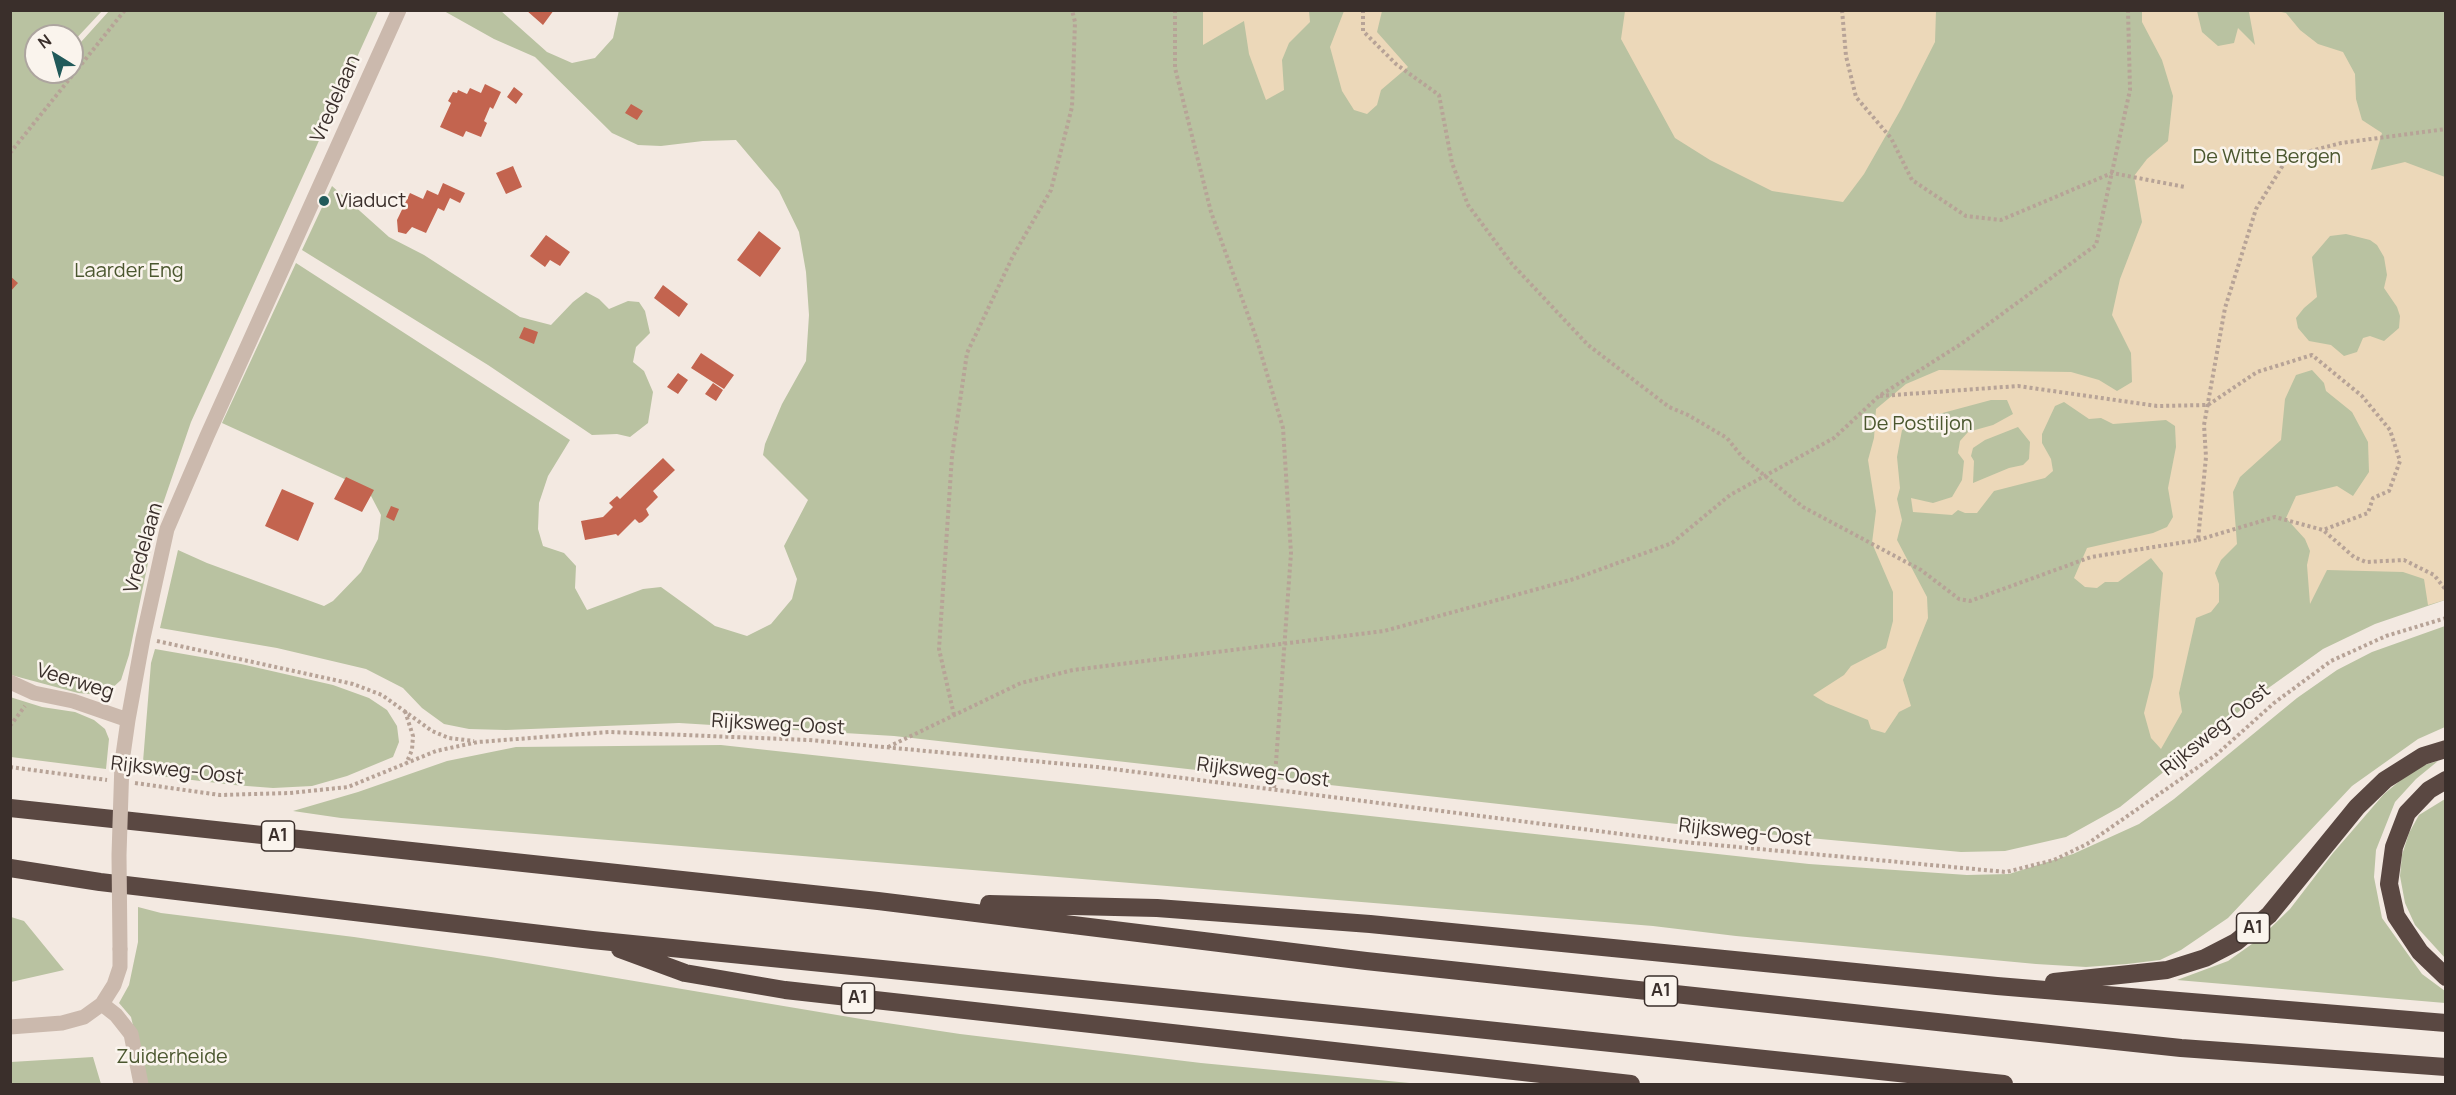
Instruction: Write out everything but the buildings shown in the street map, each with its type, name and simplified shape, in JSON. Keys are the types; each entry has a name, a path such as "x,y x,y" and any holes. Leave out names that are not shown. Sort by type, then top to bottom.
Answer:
{"highway":[{"name":"A1","path":"1997,986 2168,970 2205,958 2236,942 2269,915 2357,807 2385,780 2423,756 2445,749"},
{"path":"2445,780 2429,790 2407,813 2394,847 2390,884 2396,916 2420,952 2445,977"},
{"name":"A1","path":"10,808 878,900 1366,961 2181,1048 2445,1068"},
{"name":"A1","path":"10,868 100,882 592,940 1397,1020 2004,1084"},
{"name":"A1","path":"878,900 1156,908 1235,913 1370,924 1997,986 2445,1023"},
{"name":"A1","path":"592,940 685,973 785,990 1631,1084"}],"street":[{"name":"Vredelaan","path":"102,1004 114,985 120,967 119,855 122,762 143,638 167,529 399,10"},
{"name":"Veerweg","path":"10,682 34,693 73,701 128,720"},
{"path":"10,1027 62,1023 84,1017 102,1004 116,1014 131,1034 141,1084"}],"path":[{"path":"10,153 124,10"},
{"path":"954,715 939,649 952,456 967,353 1013,256 1051,190 1072,107 1075,22 1072,10"},
{"path":"1174,10 1175,68 1211,212 1257,340 1283,428 1291,553 1274,790"},
{"path":"1363,10 1363,31 1396,64 1439,95 1452,163 1468,205 1512,264 1588,345 1669,407 1688,415 1727,438 1743,458 1765,478 1803,507 1921,570 1959,599 1970,601 2091,557 2199,540 2275,518 2323,530 2354,557 2366,562 2404,560 2434,575 2445,590"},
{"path":"1842,10 1846,56 1856,98 1891,138 1912,180 1966,216 2001,220 2112,173 2185,187"},
{"path":"887,747 1022,683 1073,670 1384,631 1529,592 1597,571 1672,543 1730,495 1765,478 1834,438 1879,396 1961,344 2096,246 2130,90 2128,10"},
{"path":"2199,540 2206,457 2204,425 2225,308 2256,209 2288,157 2341,143 2445,129"},
{"path":"1879,396 2018,386 2157,406 2208,405 2258,372 2312,354 2362,396 2390,430 2400,461 2389,491 2373,498 2368,513 2323,530"},
{"name":"Rijksweg-Oost","path":"127,782 220,795 290,793 348,787 436,751 478,742 609,732 809,740 1097,767 1684,842 2006,872 2054,860 2087,844 2217,754 2274,703 2331,661 2386,636 2445,618"},
{"path":"143,638 244,658 353,684 382,695 432,731 449,738 478,742"},
{"path":"10,726 34,693"},
{"path":"405,711 413,736 412,750 405,764"},
{"name":"Rijksweg-Oost","path":"10,767 115,780"}],"green space":[{"name":"De Postiljon","path":"619,10 2445,11 2445,600 2375,624 2323,649 2267,689 2120,807 2066,837 2005,851 1961,852 1766,834 894,736 679,723 506,730 469,729 444,724 422,708 403,688 366,669 277,648 160,628 178,550 324,606 333,601 361,572 378,539 381,515 370,494 362,487 222,423 296,263 570,440 548,476 539,503 538,529 543,546 564,553 576,566 575,588 587,610 643,589 661,587 715,626 747,636 771,624 792,599 797,579 784,546 808,500 763,455 765,444 782,404 806,361 809,315 806,272 799,232 779,191 736,140 661,146 638,145 612,133 535,57 494,39 444,11 501,11 547,52 572,63 595,58 613,38"},
{"name":"Laarder Eng","path":"11,11 102,11 84,30 84,24 24,24 24,84 84,84 84,39 109,11 378,11 191,422 156,524 129,655 121,680 109,691 99,695 78,693 11,675"},
{"path":"332,186 389,237 424,255 520,317 551,325 586,292 599,299 609,309 628,301 639,302 645,311 650,333 636,347 633,362 644,371 653,392 648,423 630,437 617,434 592,435 488,365 302,250"},
{"path":"2445,626 2445,727 2418,739 2352,786 2228,918 2181,950 2160,960 2127,964 2086,967 2036,964 1653,926 341,818 293,811 358,792 447,761 516,747 721,745 1809,864 1967,875 2009,874 2073,854 2139,824 2174,799 2297,698 2337,670 2372,652"},
{"path":"155,649 241,664 333,685 369,698 387,710 397,726 399,742 393,757 347,776 312,786 273,788 142,774 151,663"},
{"path":"10,697 42,707 75,712 94,720 105,729 109,739 106,769 11,757"},
{"path":"2438,761 2416,779 2395,802 2376,850 2374,877 2382,918 2422,974 2445,991 2445,1003 2177,980 2228,961 2259,939 2290,909 2333,853 2384,794 2408,774 2424,765"},
{"path":"2445,799 2445,958 2415,925 2405,903 2400,876 2402,855 2409,833 2419,815"},
{"name":"Zuiderheide","path":"138,907 161,913 491,957 960,1034 1201,1063 1420,1084 147,1084 131,1017 119,1003 129,985 138,942"},
{"path":"11,917 24,921 64,970 11,982"},
{"path":"93,1057 101,1084 11,1084 11,1062"}],"sand":[{"name":"De Witte Bergen","path":"2272,10 2286,13 2300,30 2318,44 2343,52 2355,74 2356,99 2362,120 2382,133 2371,170 2405,162 2445,177 2445,600 2428,605 2424,579 2403,572 2327,570 2310,604 2307,565 2310,551 2305,539 2286,518 2296,496 2337,486 2353,496 2369,472 2368,442 2352,412 2326,391 2324,383 2312,370 2296,375 2285,399 2281,440 2240,477 2233,492 2237,544 2221,560 2215,573 2219,584 2219,602 2211,612 2196,618 2179,693 2182,712 2161,749 2151,738 2144,713 2153,677 2163,573 2151,558 2118,582 2105,582 2097,588 2085,587 2074,578 2087,548 2153,533 2167,527 2173,517 2168,488 2176,447 2175,426 2166,420 2113,424 2101,418 2089,419 2064,402 2055,406 2042,434 2042,443 2051,459 2053,471 2045,478 1994,491 1977,513 1965,513 1958,510 1952,515 1913,512 1911,498 1933,503 1952,497 1962,480 1964,461 1958,453 1960,441 1968,432 1993,425 2013,414 2007,400 1991,400 1924,418 1902,430 1897,457 1900,488 1897,499 1902,520 1897,540 1927,597 1928,618 1903,680 1911,706 1899,712 1885,733 1871,729 1868,720 1826,703 1813,695 1844,675 1851,666 1886,648 1893,621 1893,592 1872,543 1876,511 1868,460 1874,438 1876,409 1906,384 1939,370 2071,372 2099,380 2117,391 2132,382 2131,353 2112,315 2120,279 2142,222 2134,176 2147,159 2168,141 2173,96 2162,60 2142,22 2142,11 2197,11 2202,32 2218,46 2234,43 2238,28 2255,45 2249,12","holes":["2346,234 2370,240 2377,245 2384,257 2387,275 2384,288 2397,307 2400,316 2399,328 2384,341 2370,336 2363,338 2357,352 2344,356 2331,345 2309,341 2298,328 2296,318 2317,297 2312,257 2330,236","2018,427 2030,442 2029,459 2023,465 2009,468 1973,483 1974,461 1971,456 1973,448 1985,440"]},
{"path":"1203,11 1309,11 1310,22 1289,43 1282,60 1284,90 1266,100 1249,54 1244,21 1203,45"},
{"path":"1344,11 1382,11 1377,32 1408,67 1381,90 1377,105 1367,114 1354,110 1342,91 1330,47"},
{"path":"1625,11 1936,11 1935,42 1864,174 1843,202 1772,191 1710,160 1675,138 1621,39"}],"place":[{"name":"Viaduct","path":"324,201"}]}
